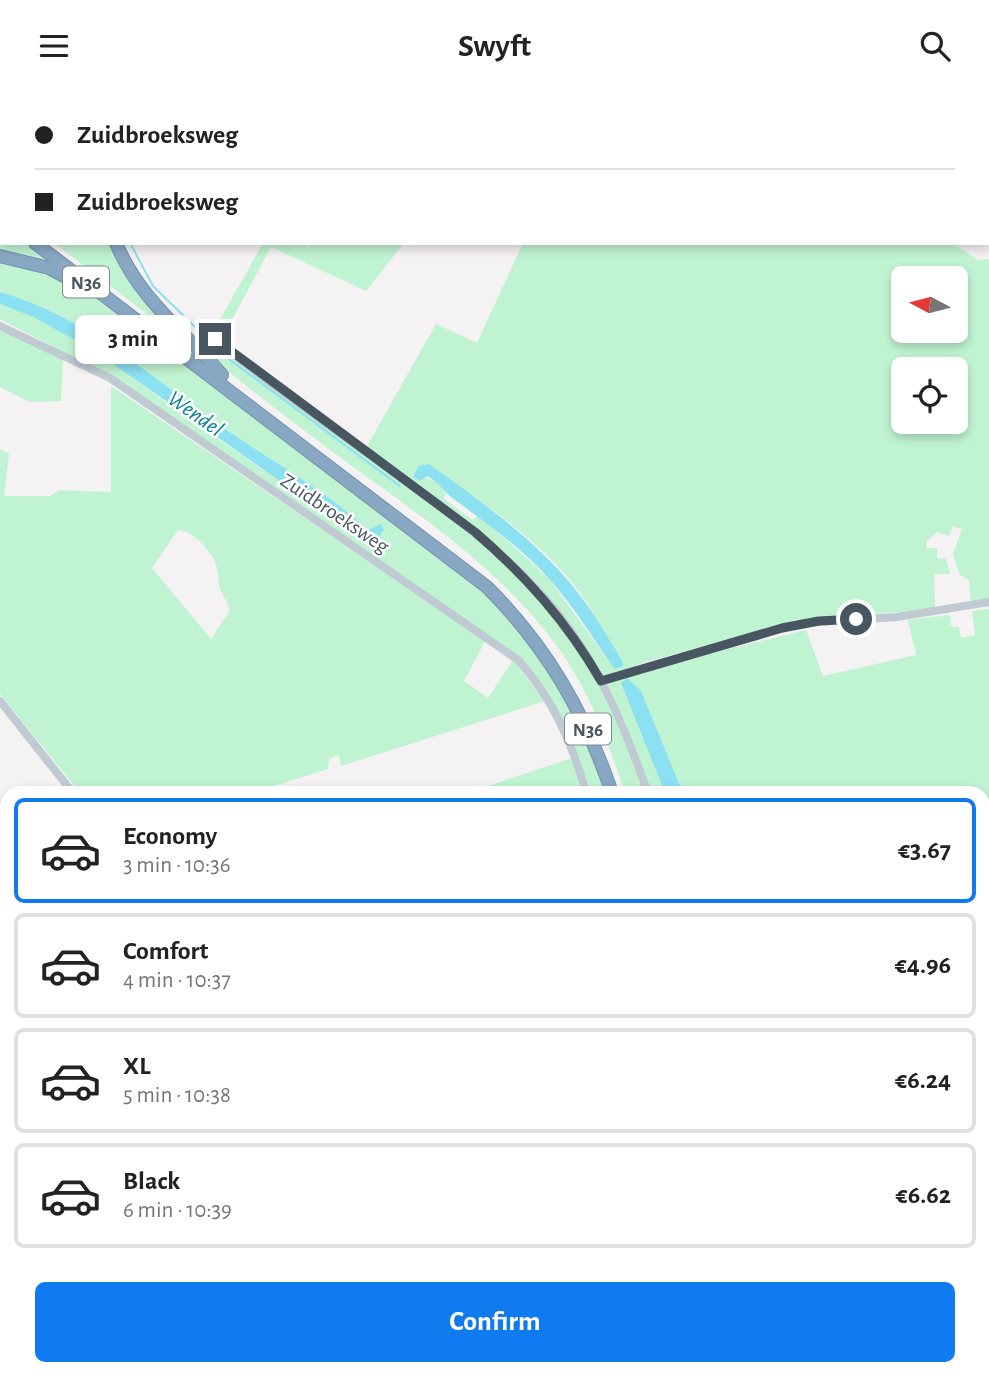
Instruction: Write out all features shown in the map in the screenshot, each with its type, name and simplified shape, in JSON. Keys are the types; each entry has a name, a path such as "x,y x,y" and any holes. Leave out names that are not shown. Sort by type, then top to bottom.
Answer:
{"highway":[{"name":"N36","path":"38,245 487,587 526,628 564,681 588,730 609,786"},
{"name":"N36","path":"51,245 447,545 512,601 547,644 577,691 599,738 616,786"},
{"name":"N36","path":"117,245 125,266 149,301 222,375"},
{"name":"N36","path":"0,256 49,268 137,320"}],"street":[{"name":"Zuidbroeksweg","path":"0,326 110,378 518,660 530,674 564,730 584,786"},
{"path":"215,339 475,532 507,559 558,614 601,681 624,728 645,786"},
{"path":"601,681 802,624 897,617 989,602"},
{"path":"0,701 67,786"}],"green space":[{"path":"0,245 35,245 54,260 51,266 31,256 0,252"},
{"path":"57,245 115,245 193,349"},
{"path":"262,245 306,245 308,248 309,245 402,245 366,291 271,247 220,342 213,332"},
{"path":"522,245 955,245 978,260 989,259 989,599 971,604 969,580 960,575 953,554 962,529 953,526 949,536 937,532 927,541 926,548 937,548 937,558 946,559 950,574 934,574 935,609 803,620 645,662 603,678 532,582 366,448 436,324 477,343","holes":["429,465 497,513 541,549 578,590 593,613 611,664 549,579 488,523 477,516 473,520 443,498 446,494 440,484 423,476"]},
{"path":"0,259 49,273 93,296 122,315 467,575 511,617 570,701 604,786 586,786 574,750 520,659 69,355 0,319 0,304 46,322 89,347 271,475 375,542 384,530 368,530 318,490 228,431 91,333 32,303 0,292"},
{"path":"0,328 63,358 61,401 30,402 0,387"},
{"path":"211,338 474,533 542,598 597,677 643,786 623,786 606,739 582,686 544,629 502,584 456,544 300,428 201,348"},
{"path":"111,386 485,641 464,681 488,698 513,660 545,701 341,766 339,755 329,759 328,769 274,786 74,786 0,694 0,449 9,454 4,496 50,496 59,490 111,492","holes":["178,530 190,534 202,543 215,562 220,588 230,610 211,639 152,568"]},
{"path":"989,609 989,786 680,786 641,691 623,680 623,687 662,786 647,786 607,685 619,676 806,630 823,676 916,655 908,620 950,615 951,626 959,627 961,638 975,635 972,611"},
{"path":"572,758 580,786 487,786"}],"water":[{"name":"Wendel","path":"0,292 32,303 91,333 228,431 318,490 368,530 381,524 384,530 375,542 368,543 96,352 34,317 0,304"},
{"path":"429,464 509,524 546,557 585,602 623,662 622,667 615,669 567,600 505,537 451,497 431,478 427,476 420,481 413,477 419,466"},
{"path":"627,678 641,691 680,786 662,786 621,683"}],"waterway":[{"path":"131,245 153,286 226,357 400,486"}],"route":[{"path":"215,339 475,532 507,559 558,614 582,647 601,681 782,628 819,621 856,619"}]}
